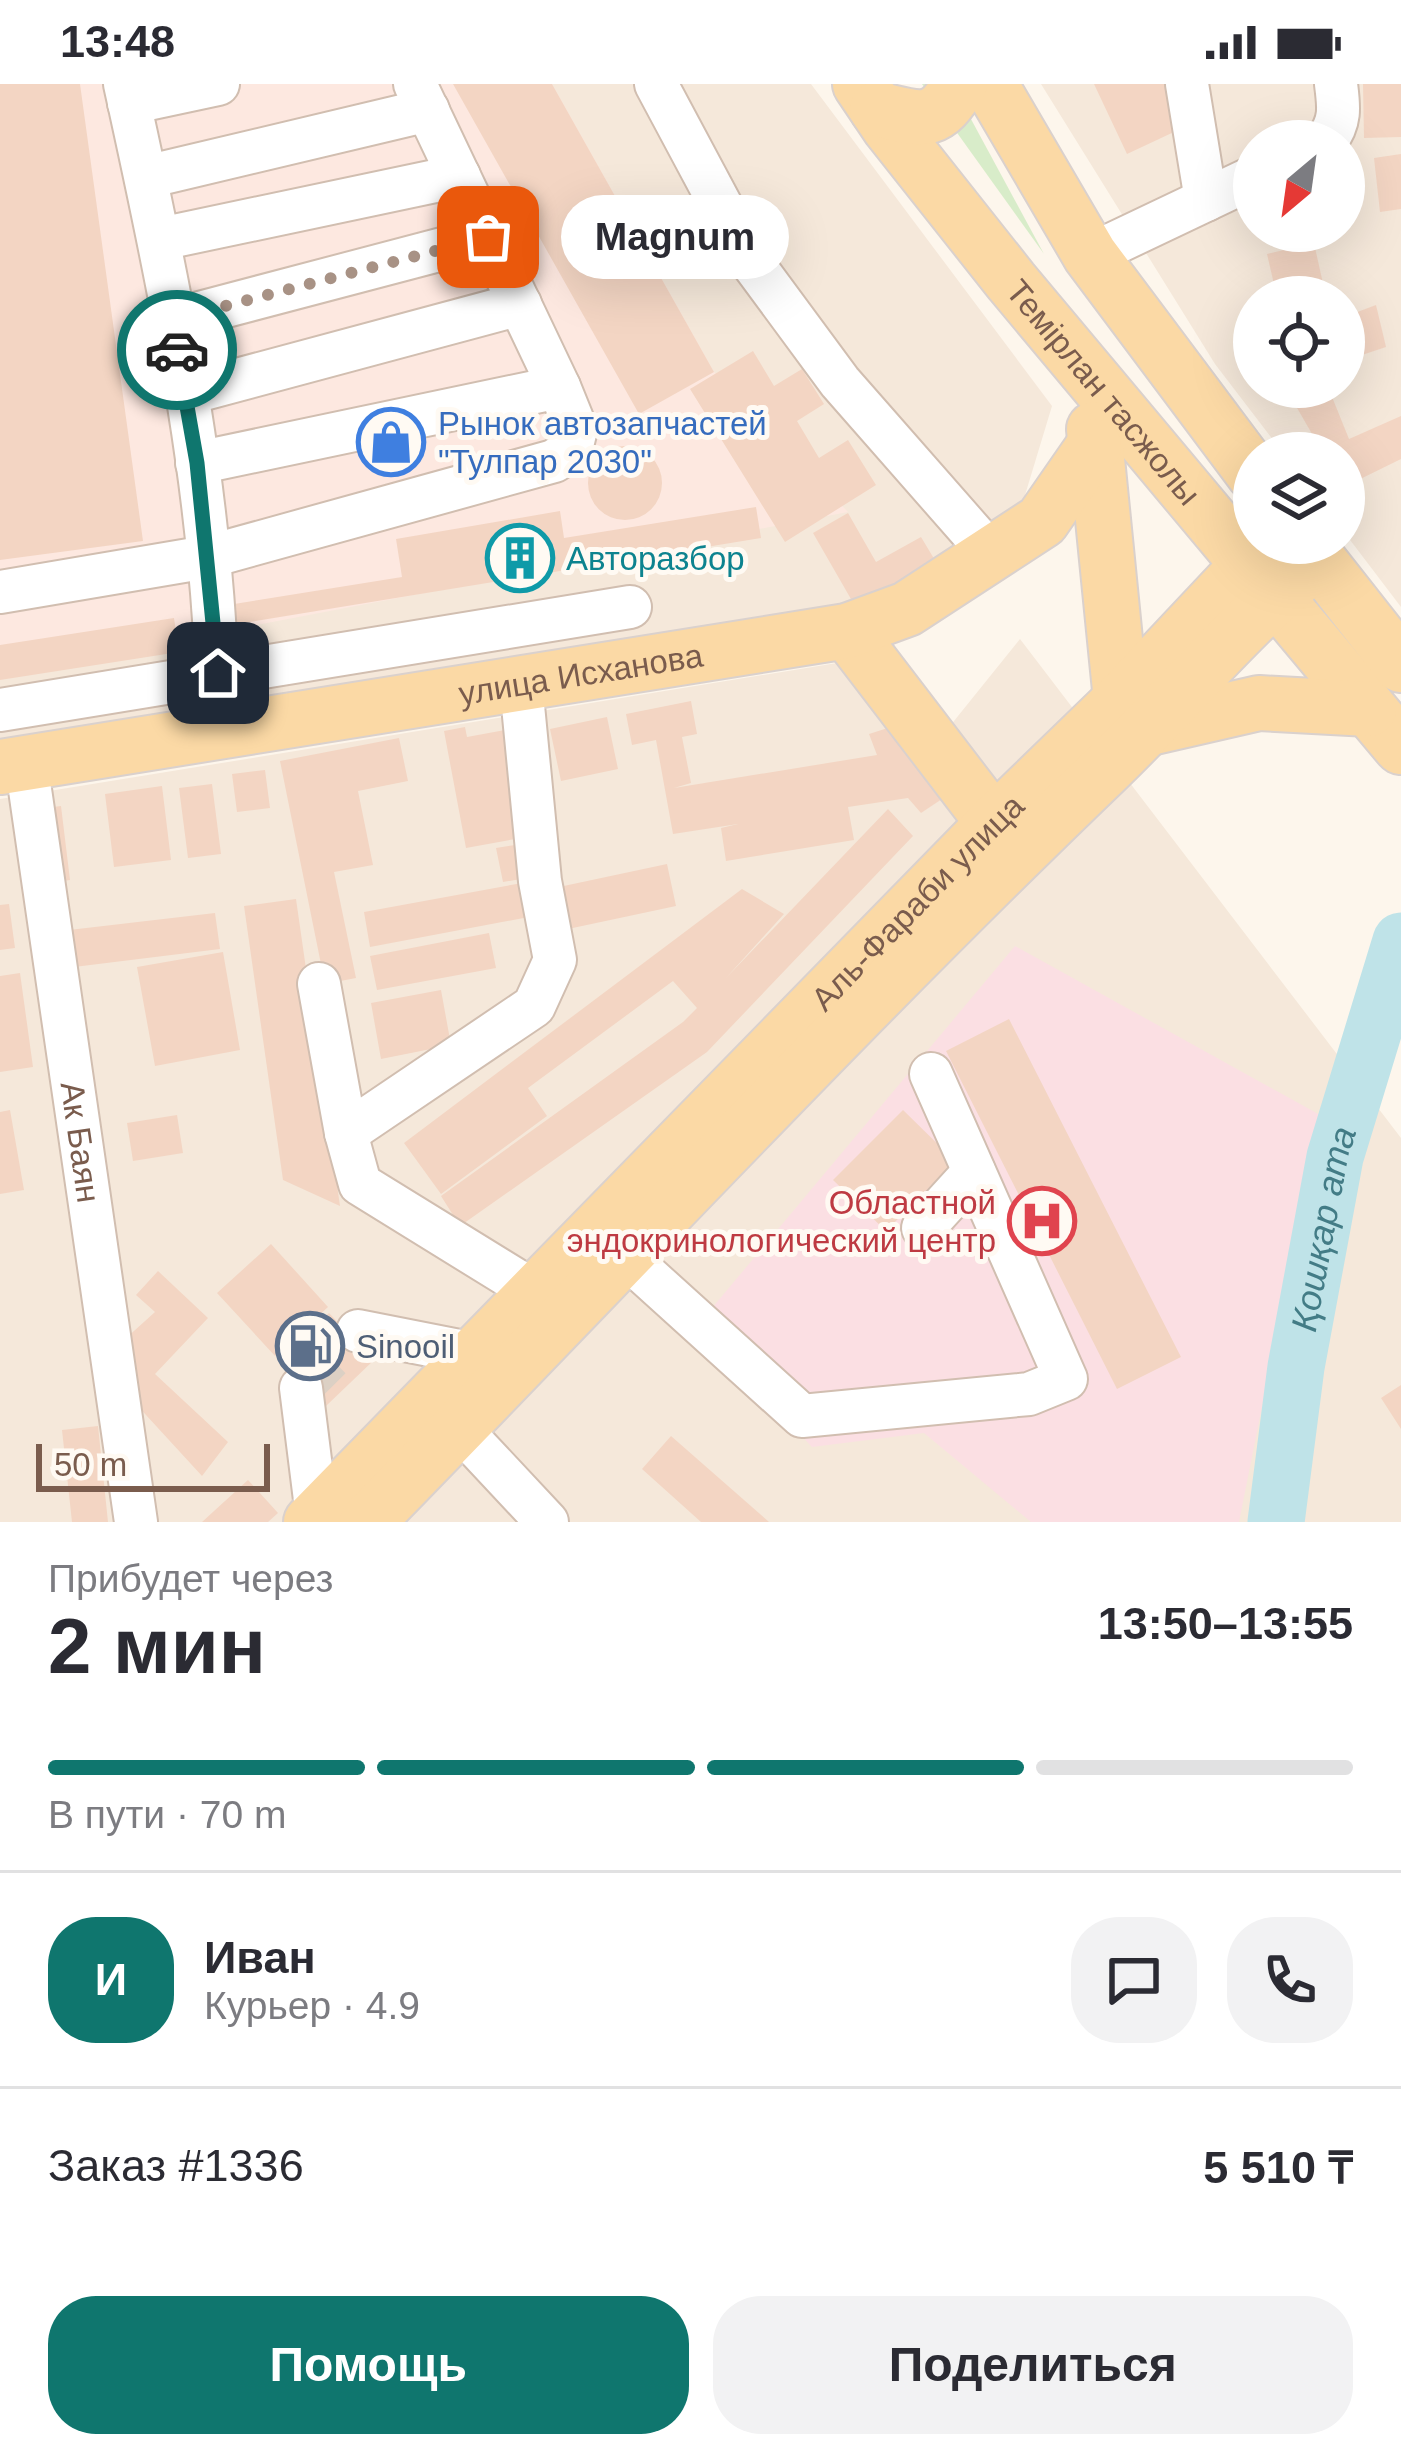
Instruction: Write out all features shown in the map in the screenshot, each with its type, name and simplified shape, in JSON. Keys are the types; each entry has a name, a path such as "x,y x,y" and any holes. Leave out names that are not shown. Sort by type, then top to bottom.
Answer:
{"main road":[{"path":"868,97 919,118 934,117 960,84"},
{"name":"Темірлан тасжолы","path":"990,84 1090,255 1233,446"},
{"name":"Темірлан тасжолы","path":"868,97 1092,379 1233,513"},
{"path":"1092,379 1094,446 1136,714 1259,703 1385,728"},
{"name":"улица Исханова","path":"13,765 847,632 907,609 1042,520 1094,446"},
{"name":"Аль-Фараби улица","path":"332,1520 475,1354 536,1292 611,1243 1025,847 1136,714 1281,564"},
{"name":"Темірлан тасжолы","path":"1286,564 1385,728"},
{"name":"Темірлан тасжолы","path":"1287,564 1401,665"},
{"path":"847,632 994,823"},
{"name":"Аль-Фараби улица","path":"332,1520 459,1428 611,1243 994,823 1136,714"}],"street":[{"path":"218,84 127,94 160,239 197,463 218,673 218,733"},
{"path":"656,84 750,260 840,382 991,554"},
{"path":"1186,84 1206,200"},
{"path":"1336,84 1336,120"},
{"path":"0,592 207,557 554,461 571,450 576,429 559,387 421,97 146,176"},
{"path":"160,239 459,176"},
{"path":"1090,255 1233,187"},
{"path":"172,320 488,237"},
{"path":"185,394 520,304"},
{"path":"197,463 559,387"},
{"path":"0,710 630,607"},
{"path":"346,1133 534,1006 555,960 540,881 521,685"},
{"name":"Ак Баян","path":"13,765 136,1522"},
{"path":"319,984 346,1133 361,1184 536,1292"},
{"path":"611,1243 802,1416 1029,1394 1066,1379 931,1074"},
{"path":"922,1228 974,1172"},
{"path":"358,1331 475,1354"},
{"path":"301,1388 332,1520"},
{"path":"459,1428 548,1522"}],"shaded area":[{"name":"Рынок автозапчастей \"Тулпар 2030\"","path":"0,84 811,84 1052,406 1019,515 911,592 722,628 0,741"},
{"name":"Рынок автозапчастей \"Тулпар 2030\"","path":"0,84 552,84 714,372 848,512 0,674"},
{"path":"1041,84 1401,84 1401,607 1365,560 1365,432 1267,432 1249,408 1365,408 1365,276 1233,276 1233,388"},
{"path":"1020,639 1401,1138 1401,1522 0,1522 0,799 843,662 925,757"},
{"name":"Областной эндокринологический центр","path":"1015,946 1320,1115 1239,1522 1031,1522 924,1433 812,1447 697,1326"}],"green space":[{"path":"922,84 952,84 1044,254"}],"building":[{"path":"0,84 80,84 143,541 0,560"},
{"path":"453,84 552,84 714,372 639,414"},
{"path":"1094,84 1172,84 1191,124 1127,154"},
{"path":"1363,84 1401,84 1401,137 1365,138"},
{"path":"1401,154 1401,209 1380,212 1374,158"},
{"path":"1316,252 1321,276 1272,276 1267,254"},
{"path":"1376,305 1386,347 1365,354 1365,309"},
{"path":"753,351 774,386 802,369 824,404 797,421 819,458 848,440 876,485 785,542 690,389"},
{"path":"1297,408 1336,408 1346,432 1311,432"},
{"path":"1401,416 1401,459 1365,477 1365,432"},
{"path":"625,446 651,457 662,483 651,509 625,520 599,509 588,483 599,457"},
{"name":"Авторазбор","path":"756,507 761,538 231,625 228,605 402,577 396,539 560,511 564,538"},
{"path":"848,513 876,562 921,537 939,567 859,613 813,533"},
{"path":"174,618 179,652 0,680 0,645"},
{"path":"691,701 697,734 682,737 691,783 674,788 877,755 869,734 894,726 945,797 921,813 908,798 848,807 854,840 726,861 721,828 738,824 673,834 656,740 632,745 626,714"},
{"path":"607,717 618,769 561,781 550,729"},
{"path":"465,727 467,737 505,730 526,837 466,848 444,731"},
{"path":"399,738 408,781 358,791 373,865 334,872 356,978 325,984 280,761"},
{"path":"265,770 270,808 237,812 232,774"},
{"path":"212,784 221,854 188,858 179,788"},
{"path":"162,786 171,860 114,867 105,794"},
{"path":"61,806 70,880 47,883 38,809"},
{"path":"888,809 913,836 707,1052 460,1226 441,1196 697,1008 673,981 528,1088 547,1116 441,1194 404,1143 742,889 784,914 726,978"},
{"path":"515,845 521,879 503,882 496,848"},
{"path":"667,864 676,906 568,929 559,887"},
{"path":"522,883 529,917 370,947 364,912"},
{"path":"296,899 340,1206 283,1180 244,906"},
{"path":"9,904 15,948 0,950 0,905"},
{"path":"215,913 220,949 74,967 69,930"},
{"path":"489,933 496,968 377,990 370,956"},
{"path":"223,952 240,1050 155,1066 137,967"},
{"path":"20,973 33,1067 0,1072 0,976"},
{"path":"441,990 451,1045 381,1059 371,1003"},
{"path":"1009,1019 1181,1357 1117,1389 946,1051"},
{"path":"10,1110 24,1190 0,1194 0,1112"},
{"path":"903,1110 955,1161 886,1231 833,1180"},
{"path":"177,1115 183,1153 133,1161 127,1123"},
{"path":"271,1244 328,1307 275,1356 217,1293"},
{"path":"158,1271 208,1318 155,1374 228,1442 202,1476 135,1403 124,1340 155,1312 136,1295"},
{"path":"329,1313 374,1360 326,1406 281,1358"},
{"path":"1401,1385 1401,1429 1381,1398"},
{"path":"98,1426 108,1522 72,1522 62,1430"},
{"path":"671,1436 769,1522 701,1522 642,1469"},
{"path":"248,1480 278,1513 268,1522 202,1522"}],"waterway":[{"name":"Қошқар ата","path":"1276,1522 1296,1367 1335,1157 1401,941"}],"tunnel":[{"path":"301,1388 358,1331"}],"way so far":[{"path":"177,350 172,320 488,237"}],"place":[{"name":"Magnum","path":"488,237"},
{"name":"Рынок автозапчастей \"Тулпар 2030\"","path":"391,442"},
{"name":"Авторазбор","path":"520,558"},
{"name":"Областной эндокринологический центр","path":"1042,1221"},
{"name":"Sinooil","path":"310,1346"}],"route":[{"path":"177,350 197,463 218,673"}]}
